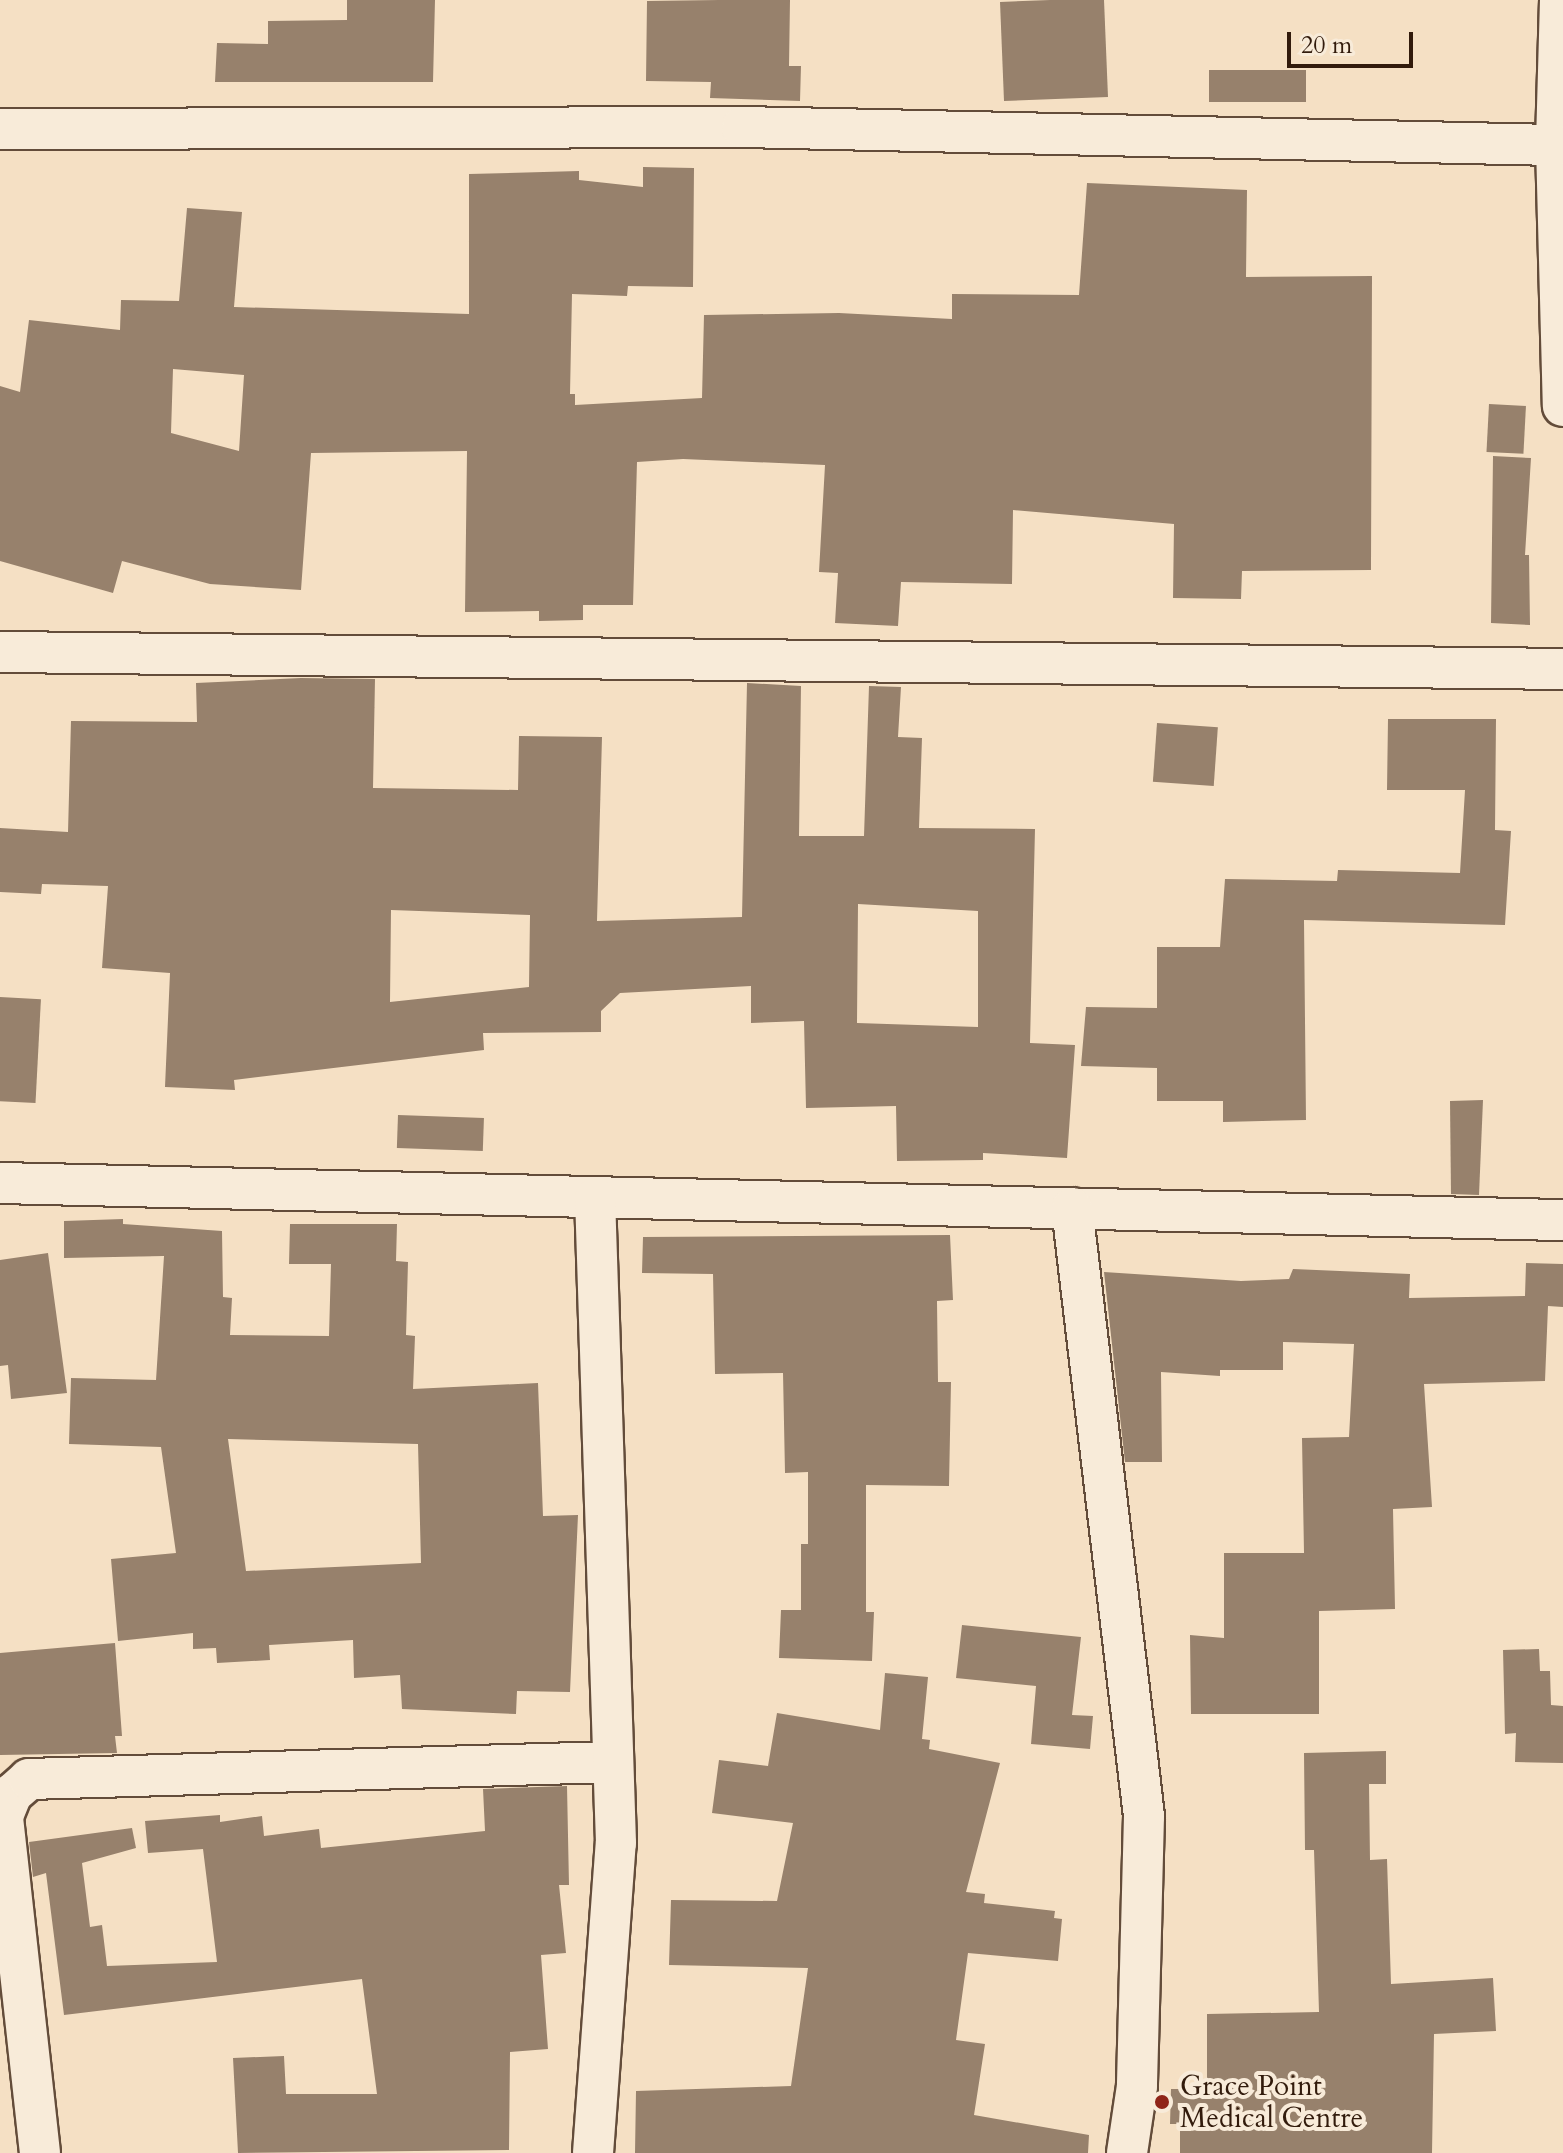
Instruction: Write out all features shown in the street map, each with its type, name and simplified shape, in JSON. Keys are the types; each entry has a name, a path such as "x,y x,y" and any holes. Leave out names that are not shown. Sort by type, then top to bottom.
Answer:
{"street":[{"path":"1560,0 1556,145 1563,406"},
{"path":"0,129 742,127 1556,145"},
{"path":"0,652 1563,669"},
{"path":"0,1183 1563,1220"},
{"path":"593,2153 616,1843 595,1198"},
{"path":"1072,1208 1144,1816 1137,2086 1127,2153"},
{"path":"40,2153 3,1816 12,1794 29,1779 613,1762"}],"building":[{"path":"347,0 435,0 433,82 215,82 217,43 268,44 268,21 347,20"},
{"path":"790,0 789,66 801,66 800,101 710,98 711,82 646,81 647,1"},
{"path":"1104,0 1108,97 1004,101 1000,2"},
{"path":"1209,70 1306,70 1306,102 1209,102"},
{"path":"643,167 694,168 693,287 628,286 627,296 572,294 570,394 575,394 575,405 702,398 704,315 839,313 952,319 952,294 1079,295 1087,183 1247,190 1246,277 1372,276 1371,570 1242,571 1241,599 1173,598 1174,524 1013,510 1012,584 901,582 898,626 835,623 838,573 819,572 825,465 683,459 637,462 633,605 583,605 583,620 539,621 539,611 465,612 467,451 311,453 301,590 210,584 122,561 113,593 0,561 0,386 20,392 29,320 120,330 121,300 179,301 187,208 242,212 234,307 469,314 469,174 579,171 579,180 643,187","holes":["173,369 244,375 239,451 171,433"]},
{"path":"1489,404 1526,406 1523,454 1486,452"},
{"path":"1493,456 1531,458 1525,555 1529,555 1530,625 1491,623"},
{"path":"301,678 375,679 373,788 518,790 519,736 602,737 597,921 742,917 747,683 801,686 799,836 864,836 869,686 901,687 898,737 922,738 919,828 1035,829 1030,1043 1075,1045 1067,1158 983,1153 983,1160 897,1161 896,1106 806,1108 804,1021 751,1023 751,986 620,993 601,1011 601,1032 483,1033 484,1050 234,1080 235,1090 165,1087 170,973 102,968 108,886 42,884 41,894 0,892 0,828 68,832 71,721 197,722 196,683","holes":["858,904 978,911 978,1027 857,1023","391,910 530,915 529,987 390,1002"]},
{"path":"1388,719 1496,719 1495,830 1511,831 1505,925 1304,920 1306,1120 1223,1122 1223,1101 1157,1101 1157,1068 1081,1066 1086,1007 1157,1008 1157,947 1220,947 1225,879 1337,881 1338,870 1460,873 1465,790 1387,790"},
{"path":"1157,723 1218,727 1214,786 1153,782"},
{"path":"0,997 41,999 36,1103 0,1101"},
{"path":"1483,1100 1479,1195 1451,1194 1450,1101"},
{"path":"398,1115 484,1118 483,1151 397,1148"},
{"path":"123,1219 123,1224 222,1231 223,1297 232,1298 230,1335 329,1336 331,1264 289,1264 290,1224 397,1224 396,1261 408,1262 406,1335 415,1336 413,1389 538,1383 543,1516 578,1515 570,1692 517,1691 516,1714 402,1709 400,1675 354,1678 353,1640 269,1645 270,1660 217,1663 216,1648 193,1649 193,1633 118,1641 111,1559 176,1553 161,1447 69,1444 71,1378 156,1380 164,1256 64,1258 64,1221","holes":["228,1439 418,1444 421,1563 246,1571"]},
{"path":"950,1235 953,1300 937,1301 938,1382 951,1382 949,1486 866,1485 866,1612 874,1612 872,1661 779,1658 781,1610 801,1610 801,1544 808,1544 808,1472 785,1473 783,1373 715,1374 713,1274 642,1273 643,1237"},
{"path":"48,1253 67,1393 11,1399 8,1365 0,1366 0,1260"},
{"path":"1526,1263 1563,1264 1563,1307 1548,1306 1545,1381 1424,1384 1432,1507 1393,1509 1395,1609 1319,1611 1319,1714 1191,1714 1190,1635 1224,1638 1224,1553 1304,1553 1302,1438 1349,1437 1354,1344 1283,1342 1283,1370 1220,1370 1220,1376 1161,1372 1162,1462 1125,1462 1104,1272 1241,1281 1289,1279 1293,1269 1410,1274 1409,1298 1525,1296"},
{"path":"962,1625 1081,1637 1072,1715 1093,1716 1090,1749 1031,1744 1036,1686 956,1678"},
{"path":"115,1643 122,1736 115,1736 117,1753 0,1755 0,1653"},
{"path":"1539,1649 1540,1671 1550,1671 1551,1705 1563,1706 1563,1763 1515,1762 1516,1733 1505,1734 1503,1650"},
{"path":"885,1673 928,1677 922,1739 930,1740 929,1749 1000,1763 966,1892 985,1894 984,1903 1055,1911 1054,1918 1062,1919 1058,1961 968,1953 956,2040 985,2044 974,2115 1089,2135 1088,2153 635,2153 636,2091 791,2086 808,1968 669,1965 671,1900 777,1901 793,1823 712,1813 719,1760 768,1766 777,1713 880,1730"},
{"path":"1386,1751 1386,1784 1369,1784 1370,1860 1387,1859 1391,1984 1493,1978 1496,2031 1434,2034 1432,2153 1180,2153 1180,2124 1170,2124 1171,2089 1207,2089 1207,2014 1319,2012 1314,1850 1305,1850 1304,1753"},
{"path":"567,1786 569,1885 559,1885 566,1953 541,1955 548,2049 510,2052 509,2150 238,2153 233,2058 284,2056 286,2094 377,2094 362,1979 64,2015 46,1873 33,1877 29,1842 132,1828 136,1848 82,1863 90,1927 102,1925 107,1966 217,1962 203,1849 148,1853 145,1821 220,1815 220,1822 262,1816 264,1836 319,1829 321,1848 485,1831 483,1789"}],"place":[{"name":"Grace Point Medical Centre","path":"1162,2102"}]}
